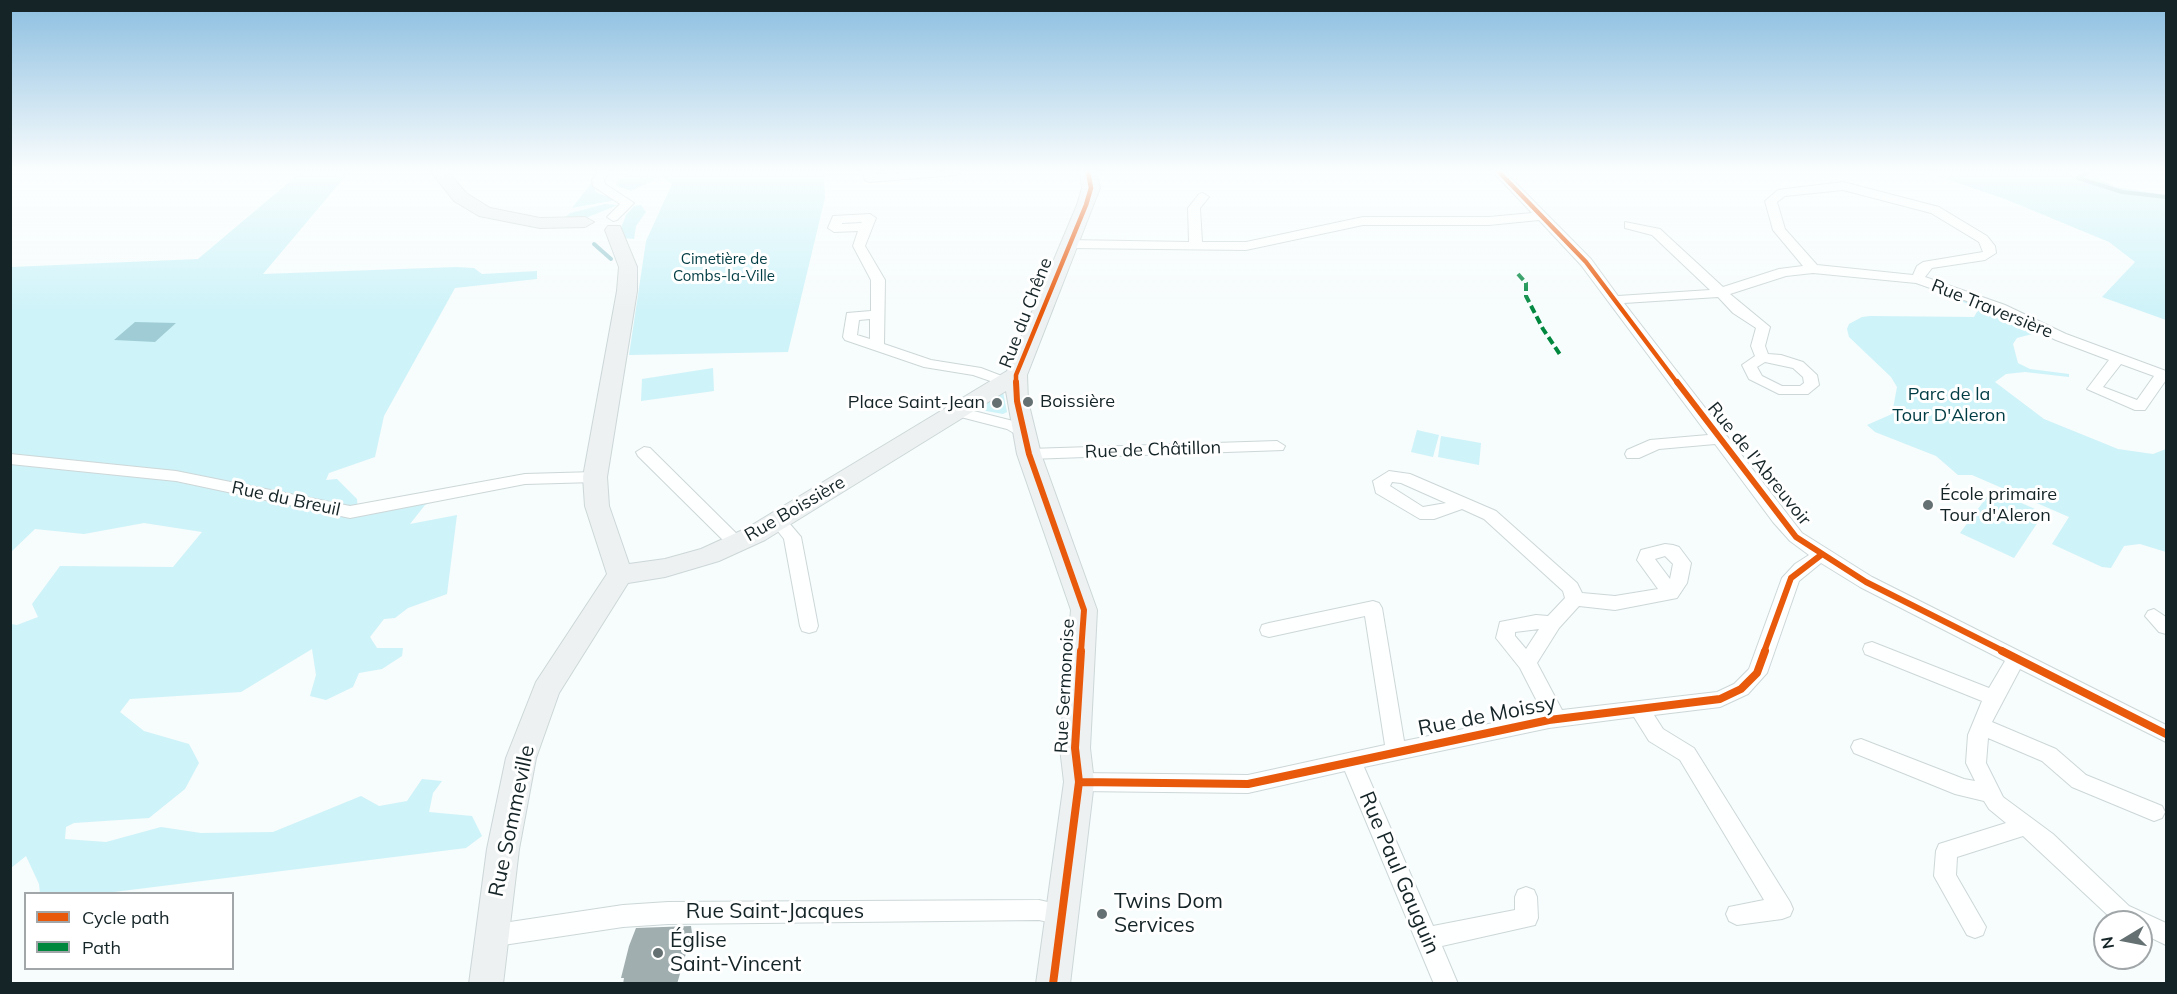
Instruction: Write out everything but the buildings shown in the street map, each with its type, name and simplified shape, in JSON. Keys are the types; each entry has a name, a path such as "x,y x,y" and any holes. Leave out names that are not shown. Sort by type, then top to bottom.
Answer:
{"street":[{"path":"517,218 602,231 628,267 627,291 595,477 597,507 620,575"},
{"path":"602,231 615,218"},
{"name":"Rue du Chêne","path":"1026,444 1009,378 1080,218"},
{"path":"1195,218 1196,246"},
{"path":"1068,244 1246,246 1363,220 1489,221 1517,218"},
{"name":"Rue de l'Abreuvoir","path":"1544,218 1586,262 1779,518 1796,537 1866,582 2166,734"},
{"path":"1776,218 1779,230 1813,269"},
{"path":"1918,279 1922,269 1928,265 1985,256 1990,253 1989,246 1983,239 1949,218"},
{"path":"1629,225 1656,232 1677,249 1738,310 1763,327 1758,346 1763,358"},
{"path":"866,227 859,246 878,280 877,346"},
{"name":"Rue Traversière","path":"1615,300 1719,293 1784,272 1813,269 1918,279 2000,308 2061,337 2164,375 2140,407 2094,389 2117,358"},
{"path":"878,315 852,316 850,337 929,364 1009,378"},
{"name":"Rue Boissière","path":"620,575 665,568 710,555 736,543 778,521 958,412 1009,378"},
{"path":"958,412 1012,425 1026,444"},
{"path":"1633,454 1656,444 1719,439"},
{"name":"Rue de Châtillon","path":"1026,444 1277,447"},
{"name":"Rue Sermonoise","path":"1026,444 1084,610 1075,748 1079,782 1053,984"},
{"path":"644,453 736,543"},
{"name":"Rue du Breuil","path":"10,459 176,476 350,512 525,479 595,477"},
{"path":"1460,504 1490,515 1571,588 1575,599"},
{"path":"778,521 792,537 809,626"},
{"name":"Rue de Moissy","path":"1079,782 1248,783 1556,719 1720,699 1741,689 1757,673 1791,578 1801,568 1821,555"},
{"name":"Rue Sommeville","path":"486,984 490,936 505,838 521,758 546,690 620,575"},
{"path":"1575,599 1615,603 1671,593"},
{"path":"1527,663 1552,623 1575,599"},
{"path":"1269,630 1373,608 1396,751"},
{"path":"1552,623 1536,622 1507,627 1505,638 1527,663 1556,719"},
{"path":"1872,649 1994,698"},
{"path":"2017,658 1981,726 1976,764 1996,803 2025,826 2118,910"},
{"path":"1639,709 1656,735 1687,754 1782,909 1737,914"},
{"path":"1981,726 2049,755 2079,781 2154,812"},
{"path":"1862,747 1962,788 1990,793"},
{"name":"Rue Paul Gauguin","path":"1352,762 1446,984"},
{"path":"1975,927 1945,876 1947,851 2025,826"},
{"path":"1427,938 1527,918 1526,897"},
{"name":"Rue Saint-Jacques","path":"490,936 623,916 668,913 1039,910 1061,914"}],"green space":[{"path":"246,218 310,218 263,274 456,267 474,268 482,274 537,271 537,279 455,288 384,416 375,457 329,473 326,480 337,479 357,499 358,512 382,500 445,488 443,498 425,505 410,524 457,515 447,594 408,608 395,618 384,619 370,637 377,648 403,648 402,656 382,669 359,673 353,687 326,700 310,696 316,675 312,649 241,692 130,699 120,712 144,731 189,744 199,763 185,789 149,818 74,823 66,827 65,839 106,842 161,827 201,833 273,832 361,796 379,806 407,801 422,779 442,781 433,793 429,812 472,816 482,836 466,848 114,892 40,892 39,884 26,856 11,868 11,624 17,625 38,617 32,604 60,566 173,567 202,532 144,523 84,534 35,529 11,552 11,267 198,259"},
{"path":"625,218 641,218 636,226 634,239 621,238 619,233"},
{"name":"Cimetière de Combs-la-Ville","path":"656,218 820,218 788,352 629,355 646,241"},
{"path":"2052,218 2166,218 2166,320 2102,297 2135,262 2109,242"},
{"name":"Parc de la Tour D'Aleron","path":"1957,296 2040,332 2017,338 2013,344 2018,363 2030,369 2069,374 2069,377 2025,372 2006,374 1995,382 2044,419 2118,449 2153,454 2166,449 2166,552 2140,544 2124,546 2111,568 2102,567 2052,544 2069,517 1972,475 1958,475 1936,456 1875,432 1867,425 1892,414 1897,387 1891,377 1849,337 1847,329 1849,324 1862,317 1870,316 1974,317 1977,312 1973,306 1958,300"},
{"path":"713,368 714,391 641,401 642,379"},
{"path":"1003,392 1007,412 1003,414 975,409"},
{"path":"1417,430 1439,435 1433,457 1411,452"},
{"path":"1441,436 1481,443 1479,465 1438,457"},
{"path":"1992,490 2044,513 2014,558 1960,533"}],"shaded area":[{"path":"135,322 176,323 155,342 114,340"}],"waterway":[{"path":"594,244 611,259"}],"marked path":[{"path":"1518,274 1526,283 1526,296 1543,329 1561,356"}],"cycle path":[{"path":"1053,984 1079,782 1075,748 1084,610 1029,454 1017,401 1016,375 1080,218"},
{"path":"1544,218 1586,262 1779,518 1796,537 1866,582 2166,734"},
{"path":"1079,782 1248,784 1459,737 1549,720 1720,699 1741,689 1757,673 1791,578 1801,568 1821,555"}],"place":[{"name":"Boissière","path":"1028,402"},
{"name":"Place Saint-Jean","path":"997,403"},
{"name":"École primaire Tour d'Aleron","path":"1928,505"},
{"name":"Twins Dom Services","path":"1102,914"},
{"name":"Église Saint-Vincent","path":"658,953"}]}
